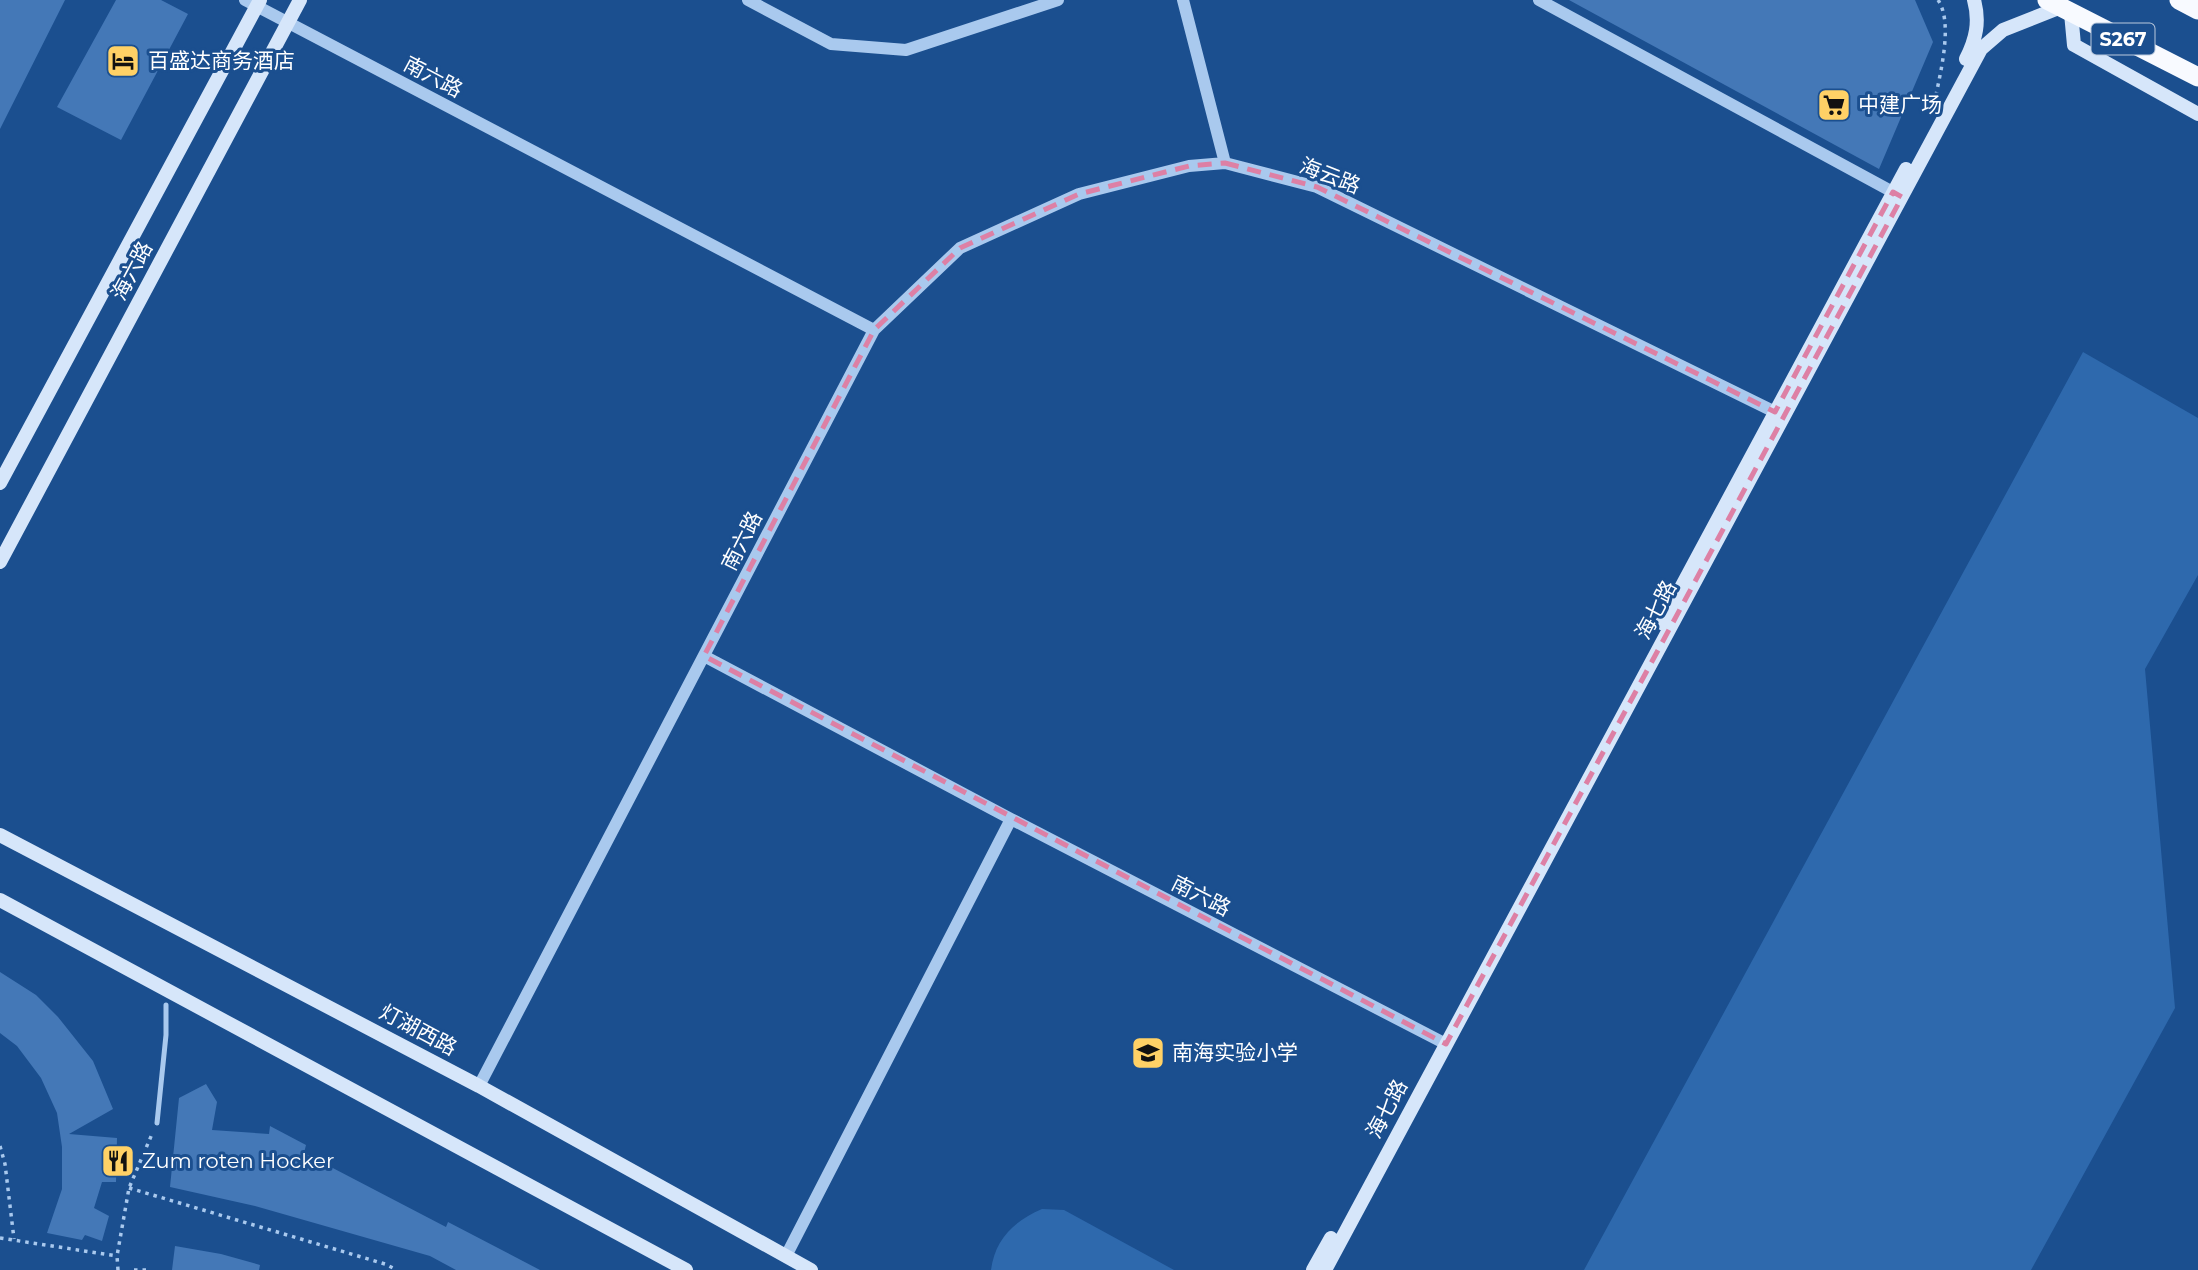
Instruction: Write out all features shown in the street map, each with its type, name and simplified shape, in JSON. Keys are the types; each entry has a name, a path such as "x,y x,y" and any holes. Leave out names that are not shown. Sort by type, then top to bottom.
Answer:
{"highway":[{"path":"2179,0 2198,10"},
{"name":"S267","path":"2060,7 2198,77"}],"main road":[{"name":"海六路","path":"0,562 300,0"},
{"name":"海七路","path":"1313,1270 1443,1042 1898,195 1932,122 1975,42 1978,15 1974,0"},
{"name":"海六路","path":"0,483 254,2"},
{"name":"海七路","path":"1325,1270 1775,412 1982,49 2003,30 2060,7"},
{"path":"2060,7 2074,44 2198,114"},
{"name":"灯湖西路","path":"0,835 479,1086 811,1270"},
{"path":"0,900 686,1270"}],"street":[{"path":"748,0 831,44 906,50 1058,0"},
{"path":"1183,0 1225,163"},
{"path":"1539,0 1898,195"},
{"name":"南六路","path":"254,2 288,23 874,330 704,656 1011,819 1443,1042"},
{"name":"海云路","path":"874,330 960,248 1079,194 1189,166 1225,163 1317,187 1775,412"},
{"path":"479,1086 704,656"},
{"path":"786,1256 1011,819"}],"lane":[{"path":"157,1123 166,1035 166,1005"}],"path":[{"path":"1932,122 1944,52 1944,8 1938,0"},
{"path":"118,1270 117,1256 129,1188 157,1123"},
{"path":"0,1146 5,1164 14,1239"},
{"path":"129,1188 385,1264 397,1270"},
{"path":"0,1238 117,1256"},
{"path":"134,1270 147,1270"}],"highlighted area":[{"path":"1225,163 1317,187 1775,412 1893,192 1902,197 1446,1044 704,656 874,330 960,248 1079,194 1189,166"}],"shaded area":[{"path":"2083,352 2198,418 2198,575 2145,669 2175,1008 2031,1270 1584,1270"},
{"path":"1042,1209 1064,1210 1174,1270 991,1270 997,1249 1007,1232"}],"building":[{"path":"0,0 65,0 0,129"},
{"name":"百盛达商务酒店","path":"116,0 161,0 188,14 121,140 57,107"},
{"name":"中建广场","path":"1569,0 1915,0 1933,42 1879,169"},
{"path":"0,972 36,995 58,1017 93,1061 113,1109 69,1134 117,1138 116,1182 102,1182 94,1208 109,1216 102,1241 85,1235 82,1240 47,1233 62,1189 62,1147 57,1113 41,1078 17,1046 0,1033"},
{"path":"206,1084 217,1102 212,1130 269,1134 270,1126 306,1145 304,1153 446,1227 448,1222 540,1270 456,1270 430,1256 255,1206 170,1187 179,1098"},
{"path":"175,1246 221,1254 260,1265 259,1270 172,1270"}],"place":[{"name":"百盛达商务酒店","path":"123,61"},
{"name":"中建广场","path":"1834,105"},
{"name":"南海实验小学","path":"1148,1053"},
{"name":"Zum roten Hocker","path":"118,1161"}]}
